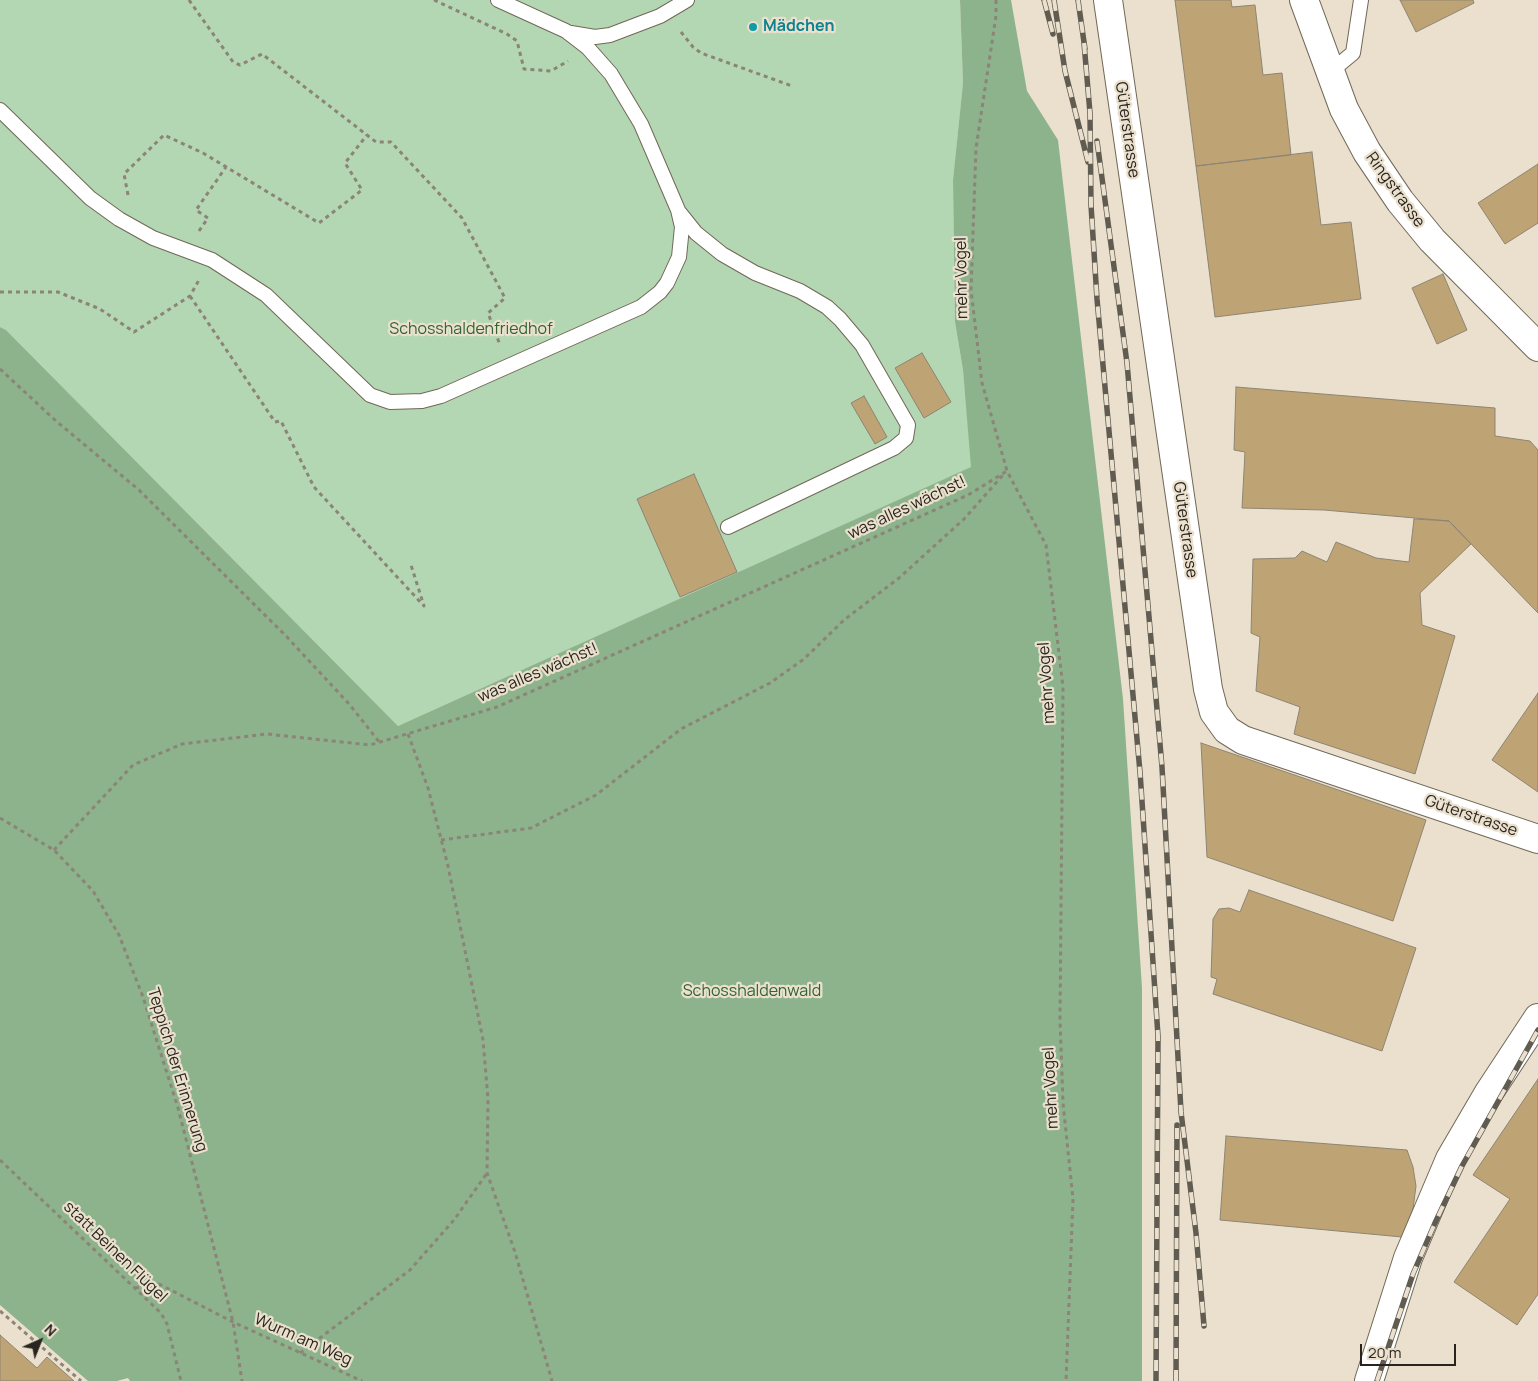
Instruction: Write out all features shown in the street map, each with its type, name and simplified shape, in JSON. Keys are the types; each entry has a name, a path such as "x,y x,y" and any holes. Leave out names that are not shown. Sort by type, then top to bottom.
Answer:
{"street":[{"name":"Güterstrasse","path":"1108,0 1207,680 1214,712 1227,730 1243,740 1538,839"},
{"name":"Ringstrasse","path":"1304,0 1348,118 1367,152 1400,201 1432,240 1538,348"},
{"path":"1369,1381 1408,1258 1450,1159 1488,1094 1538,1018"}],"lane":[{"path":"498,0 566,31 583,36 610,35 667,13 687,0"},
{"path":"1330,72 1353,53 1361,0"},
{"path":"0,110 90,198 119,219 153,238 209,259 266,295 359,388 379,400 422,402 441,396 630,313 660,292 674,272 679,257 682,227 678,210 641,124 623,92 588,48 566,31"},
{"path":"678,210 696,233 722,254 755,273 800,291 827,307 840,319 862,345 908,425 906,438 894,448 728,527"}],"path":[{"path":"189,0 233,62 240,65 262,54 376,142 391,142 462,218 505,298 488,313 509,366"},
{"path":"434,0 508,34 517,41 524,69 551,71 563,66 571,59"},
{"name":"mehr Vogel","path":"996,0 996,16 976,148 971,290 982,383 1007,471 1046,545 1063,687 1060,1020 1063,1103 1073,1199 1066,1381"},
{"path":"667,13 686,40 701,53 792,86"},
{"path":"119,219 129,204 124,174 164,135 226,167 319,223 362,190 345,163 367,135"},
{"path":"186,250 208,218 196,210 226,167"},
{"path":"0,292 58,292 100,309 134,332 190,296 209,259"},
{"path":"190,296 275,422 281,421 314,487 424,606 411,565"},
{"path":"0,368 56,421 139,490 286,636 350,705 380,743"},
{"path":"441,840 531,828 596,795 681,729 770,683 804,659 844,620 899,578 964,519 1007,471"},
{"name":"was alles wächst!","path":"54,850 133,765 182,744 267,734 370,745 497,707 968,495 1007,471"},
{"path":"408,734 428,788 441,840 484,1040 488,1099 487,1172 514,1252 552,1381"},
{"name":"Teppich der Erinnerung","path":"0,818 54,850 97,898 119,935 143,998 178,1108 234,1322 242,1381"},
{"name":"statt Beinen Flügel","path":"0,1160 162,1313 168,1324 181,1381"},
{"path":"300,1352 410,1270 454,1220 487,1172"},
{"name":"Wurm am Weg","path":"135,1289 159,1284 234,1322 362,1381"},
{"path":"0,1311 81,1381"}],"green space":[{"name":"Schosshaldenfriedhof","path":"0,0 960,0 963,83 953,180 955,322 963,370 972,467 398,726 6,330 0,327"},
{"name":"Schosshaldenwald","path":"960,0 1011,0 1027,91 1058,140 1123,699 1142,988 1142,1381 130,1381 128,1378 117,1381 88,1381 0,1305 0,327 6,330 398,726 971,467 963,370 955,322 953,180 963,83"}],"building":[{"path":"1175,0 1231,0 1232,7 1255,5 1263,75 1282,73 1291,155 1196,166"},
{"path":"1400,0 1473,0 1474,3 1416,32"},
{"path":"1312,152 1321,225 1351,222 1361,299 1215,317 1196,166"},
{"path":"1538,164 1538,223 1505,244 1478,203"},
{"path":"1443,274 1467,330 1437,344 1412,288"},
{"path":"922,353 951,402 924,418 895,368"},
{"path":"1236,387 1495,408 1495,436 1530,441 1538,450 1538,613 1449,521 1324,510 1242,508 1245,452 1234,450"},
{"path":"864,396 887,437 875,444 851,403"},
{"path":"694,474 737,572 680,597 637,499"},
{"path":"1414,519 1449,521 1471,544 1420,593 1422,625 1455,636 1415,774 1294,734 1300,707 1256,691 1260,637 1251,633 1253,559 1295,558 1302,551 1327,562 1336,542 1376,558 1409,562"},
{"path":"1538,693 1538,792 1492,760"},
{"path":"1201,743 1426,820 1393,921 1207,857"},
{"path":"1249,890 1416,948 1382,1051 1213,994 1217,979 1211,977 1213,919 1219,909 1229,908 1240,912"},
{"path":"1538,1079 1538,1294 1517,1325 1454,1282 1510,1199 1473,1175"},
{"path":"1226,1136 1407,1150 1413,1167 1416,1186 1413,1209 1402,1237 1220,1220"},
{"path":"0,1335 37,1368 47,1357 74,1381 0,1381"}],"railway":[{"path":"1044,0 1053,34"},
{"path":"1054,0 1065,71 1088,162"},
{"path":"1078,0 1085,49"},
{"path":"1084,43 1090,113 1091,205 1097,299 1140,772 1158,1036 1156,1381"},
{"path":"1097,141 1127,363 1162,767 1181,1112 1196,1233 1204,1326"},
{"path":"1377,1381 1413,1274 1435,1223 1462,1166 1538,1030"},
{"path":"1176,1381 1177,1125"}],"place":[{"name":"Mädchen","path":"753,27"}]}
